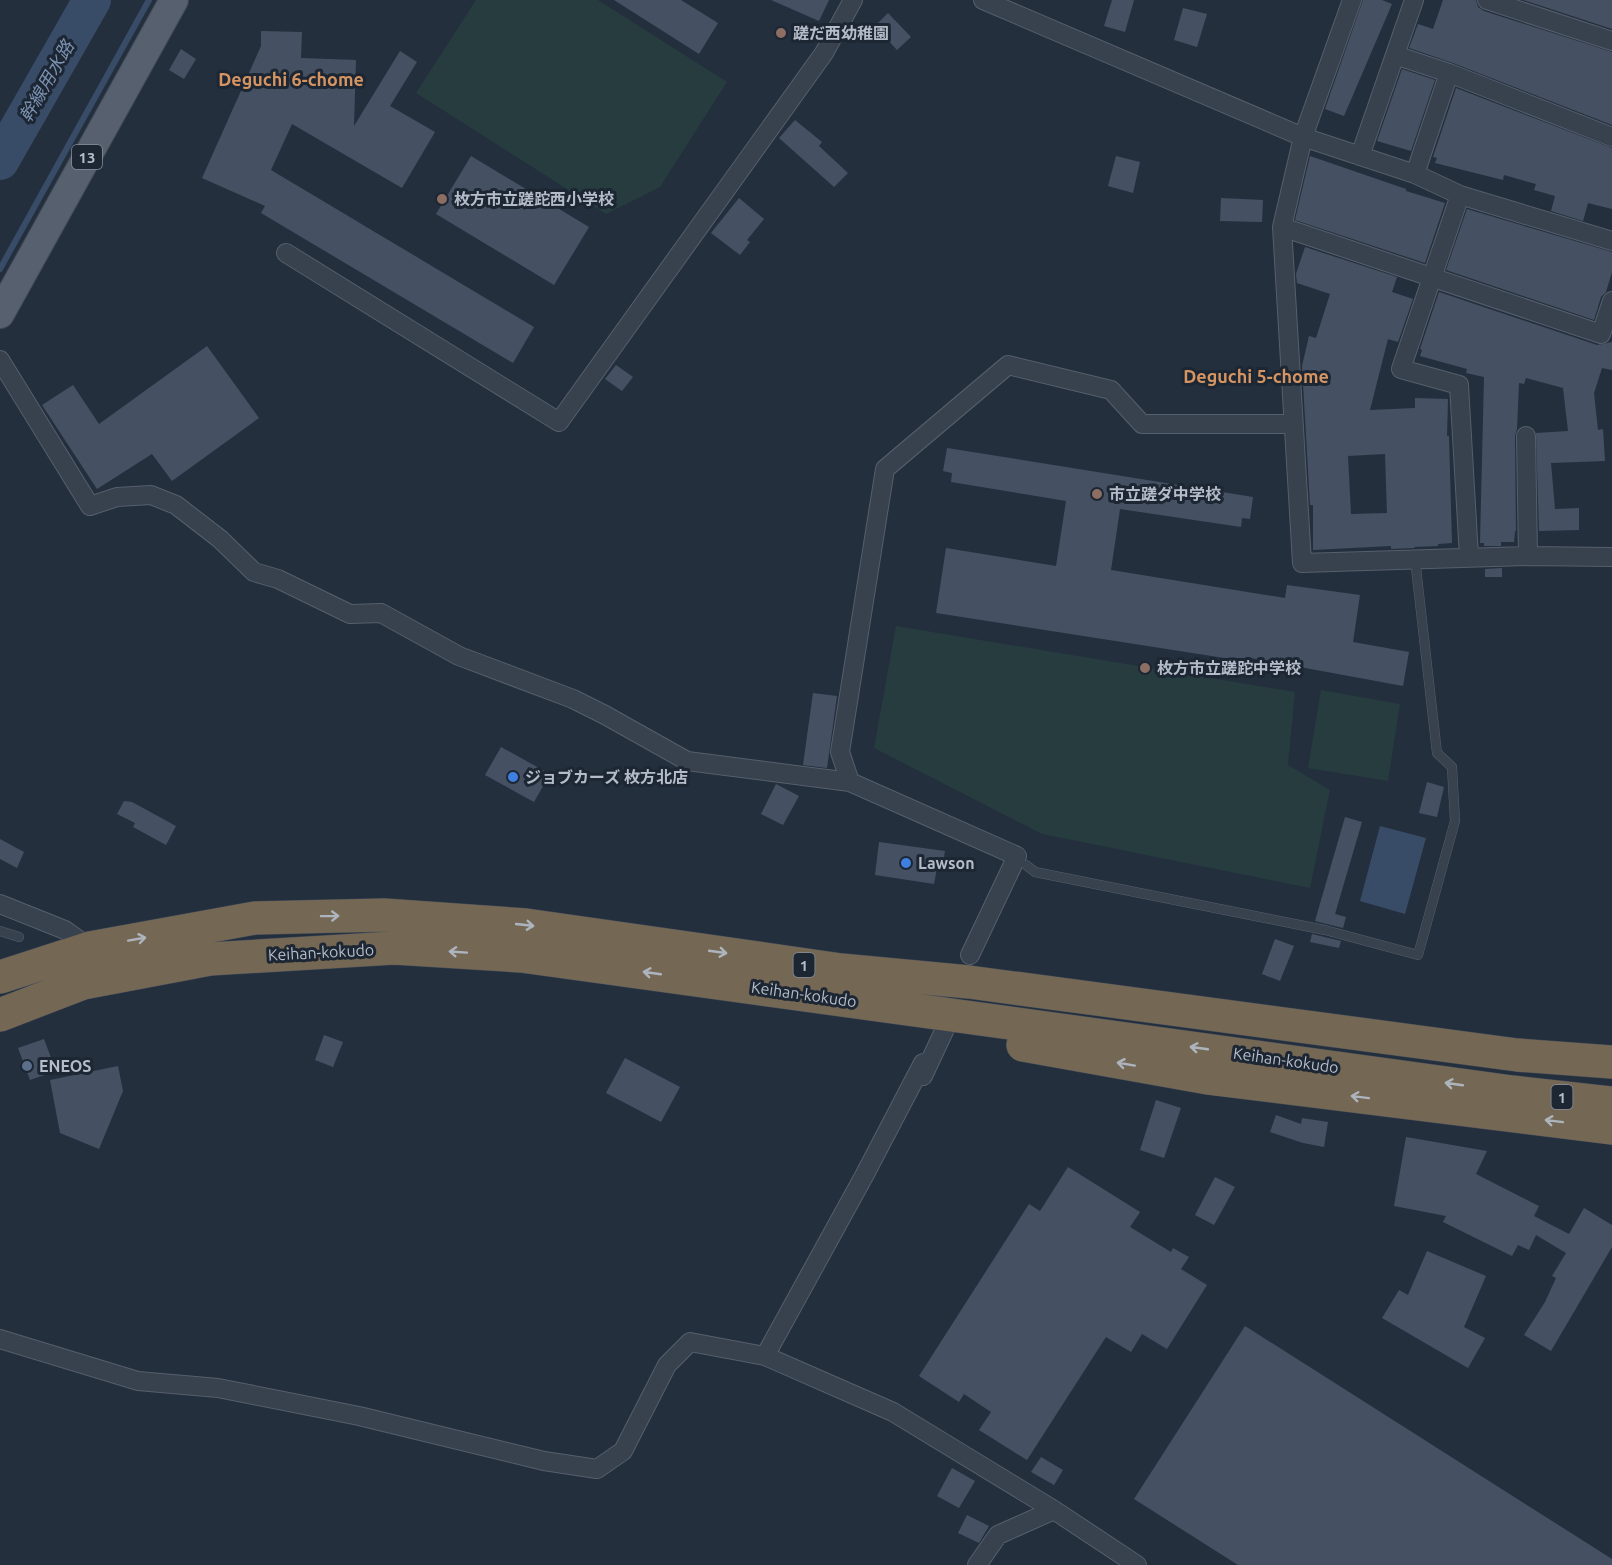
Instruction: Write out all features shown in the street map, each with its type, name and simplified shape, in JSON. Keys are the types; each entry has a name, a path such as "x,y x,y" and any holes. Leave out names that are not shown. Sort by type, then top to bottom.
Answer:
{"highway":[{"name":"Keihan-kokudo","path":"0,978 90,948 255,918 384,915 526,925 841,970 969,968 1517,1055 1612,1062"},
{"name":"Keihan-kokudo","path":"0,1015 84,983 210,958 394,948 521,956 1512,1092 1612,1103"},
{"path":"840,998 944,1031 1208,1078 1612,1128"}],"main road":[{"name":"13","path":"0,314 174,0"}],"street":[{"path":"286,253 559,422 824,53 854,0"},
{"path":"982,0 1303,137 1415,174 1460,195 1612,241"},
{"path":"1352,0 1303,137 1282,227 1302,563 1528,556 1612,557"},
{"path":"1360,156 1414,0"},
{"path":"1487,0 1612,41"},
{"path":"1395,55 1449,73 1612,137"},
{"path":"1415,174 1449,73"},
{"path":"1460,195 1401,369 1459,385 1469,558"},
{"path":"1282,227 1601,334 1612,301"},
{"path":"0,360 90,506 117,497 151,495 176,505 220,539 254,572 278,579 350,614 381,613 459,656 573,699 687,761 850,782 1021,861"},
{"path":"850,782 840,752 885,469 1008,365 1111,390 1142,424 1293,424"},
{"path":"1526,436 1528,556"},
{"path":"969,968 1021,861"},
{"path":"969,968 1021,861"},
{"path":"0,904 64,930 90,948"},
{"path":"864,1176 881,1165 944,1031"},
{"path":"765,1356 923,1063"},
{"path":"0,1339 138,1381 218,1388 358,1416 544,1461 597,1468 623,1451 667,1365 690,1342 765,1356 893,1412 1054,1510 1137,1565"},
{"path":"977,1565 998,1535 1054,1510"}],"lane":[{"path":"1021,861 1035,872 1325,930 1418,955 1455,821 1452,767 1437,753 1416,559"},
{"path":"0,931 19,937"}],"green space":[{"path":"476,0 598,0 727,82 660,187 606,214 416,93"},
{"path":"896,626 1295,692 1288,765 1330,790 1310,888 1042,834 874,748"},
{"path":"1321,690 1400,704 1388,781 1308,768"}],"water":[{"path":"1380,826 1426,838 1405,914 1360,901"}],"building":[{"path":"614,0 681,0 718,23 699,54"},
{"path":"771,0 829,0 819,21"},
{"path":"1112,0 1134,0 1125,32 1104,26"},
{"path":"1363,0 1382,0 1392,4 1344,116 1325,109"},
{"path":"1443,0 1476,0 1478,7 1484,11 1612,52 1612,125 1409,48 1418,24 1433,29"},
{"path":"1523,0 1612,0 1612,29"},
{"path":"1183,8 1207,14 1197,47 1174,40"},
{"path":"888,13 911,37 897,50 875,26"},
{"path":"261,31 302,32 301,58 356,60 354,126 400,51 417,62 390,106 435,132 402,188 292,124 271,170 534,327 513,363 261,213 265,206 202,178 261,46"},
{"path":"181,49 196,59 184,79 169,70"},
{"path":"1402,69 1435,80 1411,151 1377,141"},
{"path":"1456,88 1612,148 1612,209 1588,203 1583,221 1551,211 1555,196 1534,190 1536,184 1504,175 1503,180 1435,163 1437,158 1433,157"},
{"path":"795,120 822,142 819,146 848,173 834,187 779,138"},
{"path":"471,156 589,227 554,285 436,214"},
{"path":"1116,156 1140,162 1133,193 1108,186"},
{"path":"1310,156 1445,203 1425,263 1295,220"},
{"path":"739,198 764,219 747,240 750,242 740,255 711,233"},
{"path":"1221,198 1263,200 1262,222 1220,221"},
{"path":"1467,209 1612,252 1612,272 1594,320 1446,270"},
{"path":"1305,247 1397,277 1392,292 1413,299 1398,342 1388,339 1370,410 1415,408 1415,398 1448,399 1447,436 1449,436 1452,543 1415,548 1391,549 1391,546 1313,550 1313,505 1310,505 1302,366 1309,336 1316,338 1330,294 1297,283 1296,274","holes":["1385,454 1387,513 1351,514 1348,456"]},
{"path":"1439,292 1597,345 1612,342 1612,370 1602,368 1594,393 1598,430 1603,429 1605,461 1551,463 1555,509 1579,508 1579,530 1539,531 1536,433 1568,431 1563,388 1526,378 1524,384 1519,383 1515,436 1516,531 1514,542 1501,542 1501,546 1484,546 1484,543 1480,543 1484,377 1466,373 1467,369 1420,356 1422,350 1420,349"},
{"path":"207,346 259,418 172,481 152,454 97,489 42,405 73,385 99,424"},
{"path":"616,365 633,377 622,391 605,379"},
{"path":"947,448 1253,497 1250,519 1242,518 1241,527 1120,509 1111,570 1285,598 1287,585 1360,595 1353,642 1409,652 1403,686 1251,658 1250,662 936,613 946,548 1056,566 1066,501 951,482 952,473 943,471"},
{"path":"1502,568 1502,577 1485,577 1485,569"},
{"path":"813,693 837,696 827,768 803,765"},
{"path":"501,747 550,774 534,802 485,775"},
{"path":"1427,782 1444,787 1437,817 1419,813"},
{"path":"776,784 799,796 783,825 761,814"},
{"path":"124,801 132,802 176,826 166,845 133,827 135,823 117,814"},
{"path":"1345,817 1362,822 1335,914 1346,917 1343,928 1315,921"},
{"path":"0,839 24,852 17,868 0,859"},
{"path":"879,842 945,851 942,869 937,868 934,884 875,875"},
{"path":"1312,934 1341,941 1339,948 1310,942"},
{"path":"1275,939 1294,946 1280,981 1262,974"},
{"path":"324,1035 343,1042 333,1067 315,1060"},
{"path":"44,1039 56,1071 30,1080 18,1048"},
{"path":"625,1058 680,1087 661,1122 606,1093"},
{"path":"118,1066 123,1091 99,1149 60,1133 50,1080"},
{"path":"1156,1100 1181,1108 1164,1158 1140,1150"},
{"path":"1276,1115 1301,1124 1302,1118 1328,1122 1324,1147 1270,1132"},
{"path":"1406,1137 1487,1151 1476,1174 1539,1206 1534,1216 1569,1234 1584,1208 1612,1225 1612,1247 1551,1351 1524,1335 1545,1302 1556,1278 1552,1276 1566,1253 1536,1235 1529,1250 1518,1245 1512,1256 1443,1222 1446,1216 1394,1206"},
{"path":"1068,1167 1140,1212 1130,1227 1171,1252 1173,1248 1189,1257 1181,1269 1207,1285 1167,1349 1142,1334 1131,1352 1106,1337 1027,1460 979,1430 991,1412 964,1394 959,1402 919,1376 1029,1204 1040,1211"},
{"path":"1215,1177 1235,1187 1214,1225 1195,1215"},
{"path":"1427,1251 1486,1276 1464,1327 1485,1338 1468,1368 1382,1318 1399,1290 1408,1295"},
{"path":"1245,1326 1612,1559 1612,1565 1238,1565 1134,1499"},
{"path":"1041,1457 1063,1470 1054,1485 1031,1472"},
{"path":"952,1468 975,1481 959,1508 937,1496"},
{"path":"967,1515 989,1526 979,1543 958,1533"}],"waterway":[{"name":"幹線用水路","path":"0,161 92,0"},
{"path":"0,269 149,0"}],"place":[{"name":"蹉だ西幼稚園","path":"781,33"},
{"name":"枚方市立蹉跎西小学校","path":"442,199"},
{"name":"市立蹉ダ中学校","path":"1097,494"},
{"name":"枚方市立蹉跎中学校","path":"1145,668"},
{"name":"ジョブカーズ 枚方北店","path":"513,777"},
{"name":"Lawson","path":"906,863"},
{"name":"ENEOS","path":"27,1066"}],"district":[{"name":"Deguchi 6-chome","path":"291,79"},
{"name":"Deguchi 5-chome","path":"1256,376"}]}
